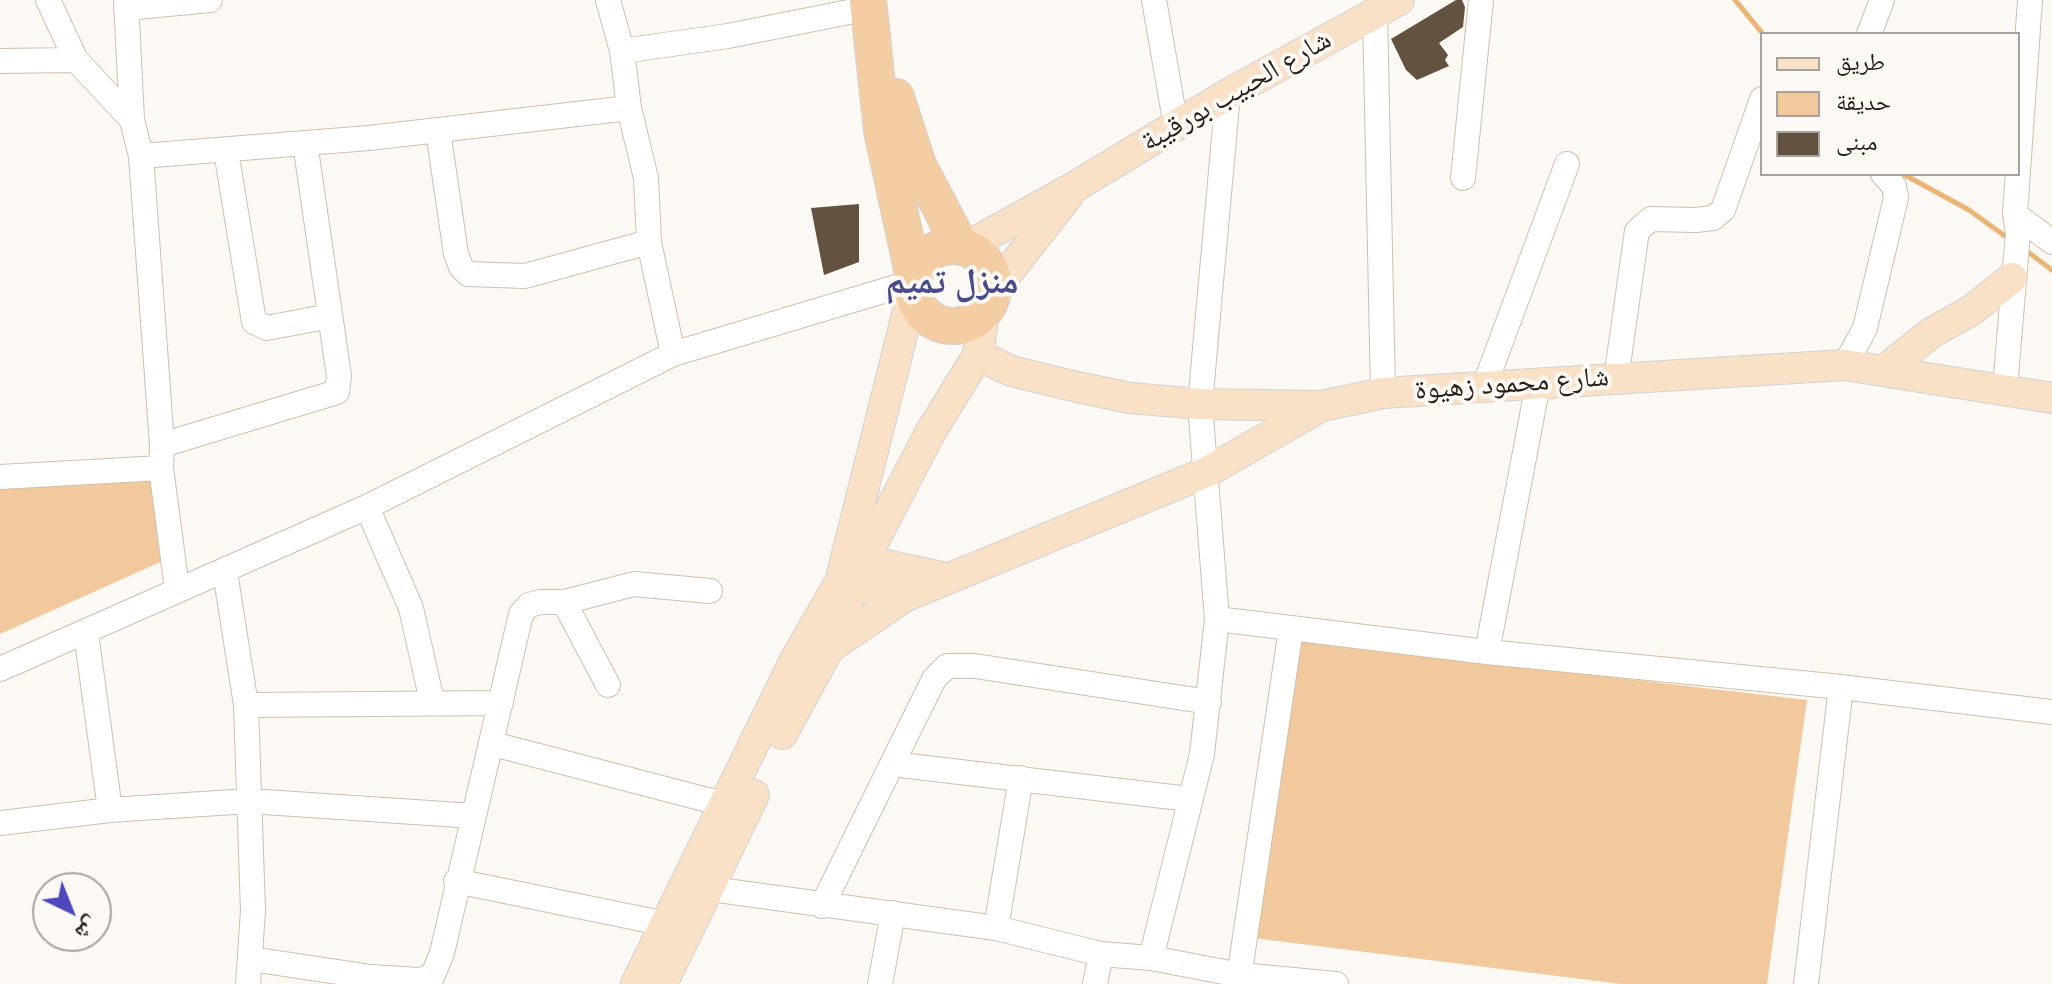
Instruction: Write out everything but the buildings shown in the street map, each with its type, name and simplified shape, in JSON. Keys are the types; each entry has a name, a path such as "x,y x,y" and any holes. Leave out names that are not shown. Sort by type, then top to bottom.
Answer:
{"highway":[{"path":"874,3 899,107 924,178 963,246 987,263 989,301 961,326 948,326 925,315 913,284 882,131 874,3"},
{"path":"913,284 925,256 947,246 963,246"}],"main road":[{"name":"شارع الحبيب بورقيبة","path":"963,246 1076,186 1228,94 1387,6"},
{"name":"شارع الحبيب بورقيبة","path":"989,301 1076,186"},
{"path":"1883,371 1931,333 1972,310 2012,272"},
{"path":"636,984 666,924 702,882 829,648 852,571 913,284"},
{"path":"662,984 702,882 727,805 796,658 852,571 978,355 989,301"},
{"name":"شارع محمود زهيوة","path":"978,355 1011,371 1077,387 1130,398 1200,404 1322,406 1383,393 1845,365 2005,388 2052,398"},
{"path":"829,648 904,597 1207,472 1322,406"},
{"path":"852,571 946,578"},
{"path":"852,571 904,597"}],"street":[{"path":"48,0 76,60 132,120"},
{"path":"177,589 162,456 141,156 132,120 126,4 210,0"},
{"path":"608,0 622,51 629,108 646,178 649,242 673,354"},
{"path":"1154,0 1176,126"},
{"path":"1463,178 1481,0"},
{"path":"1870,32 1882,0"},
{"path":"2020,172 2030,0"},
{"path":"622,51 728,36 874,3"},
{"path":"1383,393 1387,6"},
{"path":"0,61 76,60"},
{"path":"1151,958 1202,754 1217,619 1200,404 1228,94"},
{"path":"1616,379 1637,231 1651,219 1705,219 1723,210 1760,105"},
{"path":"141,156 438,131 629,108"},
{"path":"438,131 456,254 461,267 468,274 525,276 649,242"},
{"path":"0,477 162,456 337,392 339,376 305,143"},
{"path":"226,151 254,322 267,328 330,316"},
{"path":"1484,387 1567,164"},
{"path":"1845,365 1865,328 1896,198 1894,186 1885,176"},
{"path":"2005,388 2020,176"},
{"path":"2017,223 2052,242"},
{"path":"0,669 367,507 673,354 913,284"},
{"path":"1487,652 1538,384"},
{"path":"367,507 411,608 432,701"},
{"path":"225,572 246,705 251,959 248,984"},
{"path":"251,959 370,980 424,980 435,974 493,744 521,614 529,605 564,602 634,584 710,591"},
{"path":"564,602 608,685"},
{"path":"1217,619 1487,652 1841,687 2052,712"},
{"path":"1239,979 1291,629"},
{"path":"86,633 110,810"},
{"path":"822,906 934,679 947,666 975,666 1209,702"},
{"path":"1806,984 1841,687"},
{"path":"246,705 432,701 501,703"},
{"path":"493,744 727,805"},
{"path":"892,764 1189,799"},
{"path":"996,928 1021,778"},
{"path":"0,823 110,810 249,801 474,816"},
{"path":"456,881 666,924"},
{"path":"702,882 822,906 996,928 1101,954 1151,958 1239,979 1336,984"},
{"path":"880,984 893,913"},
{"path":"1095,984 1101,954"}],"green space":[{"path":"155,478 165,560 0,634 0,483"},
{"path":"1285,639 1807,700 1767,984 1621,984 1246,937"}],"waterway":[{"path":"1735,0 1761,32"},
{"path":"1907,176 1969,210 2009,239"},
{"path":"2024,249 2052,270"}],"district":[{"name":"منزل تميم","path":"952,284"}]}
